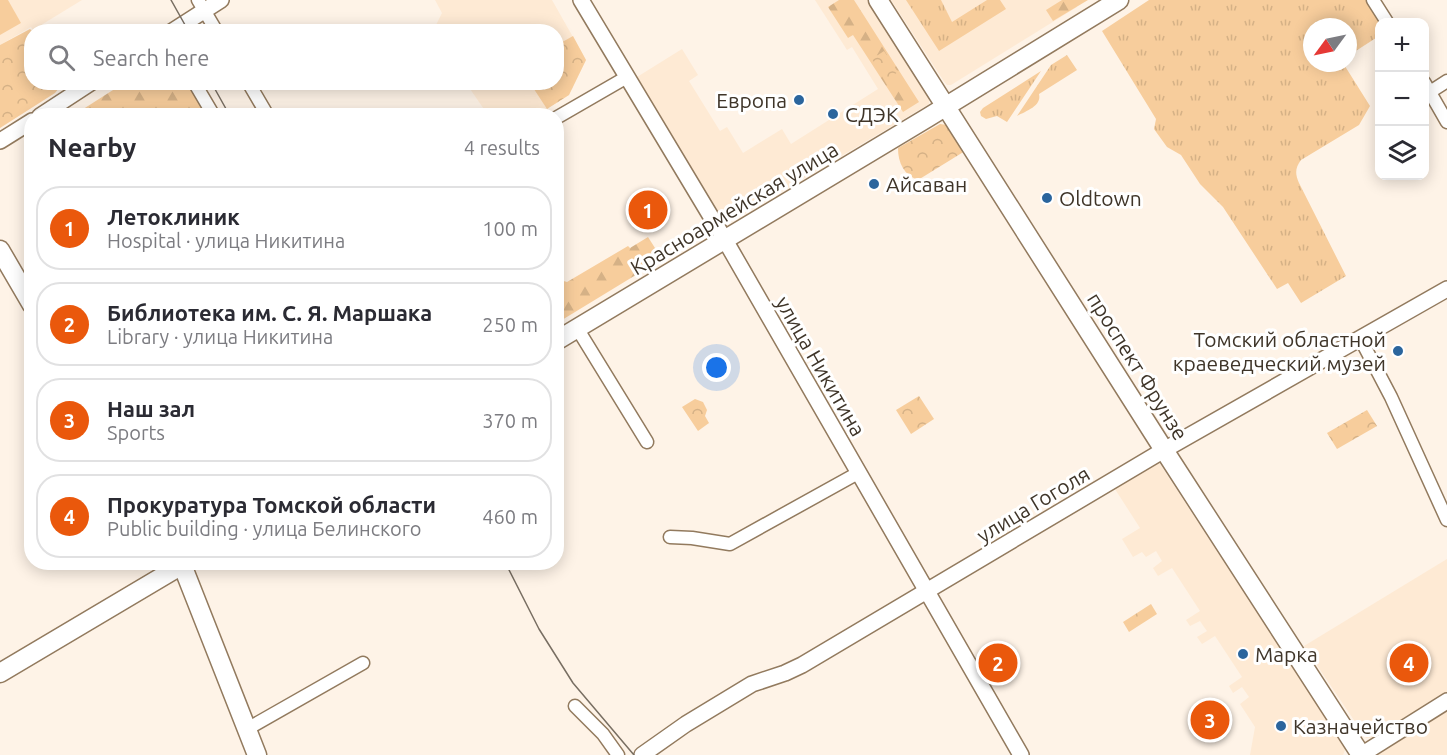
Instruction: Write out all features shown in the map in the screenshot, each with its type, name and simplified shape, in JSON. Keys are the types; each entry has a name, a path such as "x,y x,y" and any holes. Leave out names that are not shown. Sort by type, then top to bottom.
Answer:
{"main road":[{"name":"проспект Фрунзе","path":"878,0 1361,755"},
{"name":"Красноармейская улица","path":"564,336 1119,0"},
{"path":"0,250 24,291"},
{"path":"0,674 173,570"},
{"path":"185,570 257,755"}],"street":[{"path":"180,24 201,5 222,0"},
{"name":"улица Никитина","path":"580,0 726,240 1021,755"},
{"path":"1373,0 1384,18"},
{"path":"201,5 212,24"},
{"path":"564,113 627,77"},
{"path":"1429,86 1447,81"},
{"path":"52,108 80,90"},
{"path":"199,90 209,108"},
{"path":"253,90 263,108"},
{"path":"1429,90 1447,122"},
{"path":"0,141 24,126"},
{"name":"улица Гоголя","path":"642,755 686,724 752,684 802,665 1164,450 1447,289"},
{"path":"577,328 647,442"},
{"path":"1360,338 1394,404 1447,520"},
{"path":"670,537 730,544 858,473"},
{"path":"247,729 363,663"},
{"path":"1361,755 1447,701"},
{"path":"575,706 603,734 618,755"}],"shaded area":[{"path":"0,0 82,0 43,24 24,24 24,31 0,45"},
{"path":"435,0 552,0 586,60 569,95 548,108 483,108 471,90 564,90 564,24 436,24 442,13"},
{"path":"815,0 868,0 929,95 929,104 734,220 726,220 720,214 637,77 682,49 698,75 689,81 720,131 727,127 743,153 782,129 791,144 878,89 852,47 847,50"},
{"path":"891,0 1073,0 1077,7 951,85 947,85"},
{"path":"1158,461 1344,746 1343,755 1250,755 1255,727 1240,704 1249,697 1242,687 1233,693 1229,686 1242,677 1215,636 1202,644 1197,637 1207,631 1200,621 1190,626 1186,620 1200,611 1172,568 1158,576 1153,568 1162,561 1156,551 1146,557 1142,552 1133,557 1122,539 1140,528 1113,486"},
{"path":"1447,559 1447,692 1372,738 1366,738 1304,646"},
{"path":"1447,711 1447,755 1378,755 1379,754"}],"green space":[{"path":"0,0 8,0 21,23 0,35"},
{"path":"839,0 854,0 919,102 903,112 853,35 848,38 828,7"},
{"path":"906,0 941,0 952,22 987,0 1000,0 1006,9 939,51"},
{"path":"1062,0 1088,0 1053,21 1046,10"},
{"path":"1149,0 1368,0 1379,18 1375,18 1375,39 1357,50 1357,18 1303,18 1303,72 1349,72 1370,106 1359,125 1301,160 1296,171 1299,183 1346,276 1301,303 1288,283 1277,289 1223,207 1200,184 1181,155 1167,147 1154,129 1156,119 1102,31"},
{"path":"24,32 24,90 57,90 31,108 24,108 24,113 0,128 0,45"},
{"path":"573,36 586,60 569,95 546,108 535,90 564,90 564,41"},
{"path":"884,51 898,72 886,80 872,59"},
{"path":"1067,55 1077,70 1039,94 1036,105 1017,116 1051,65"},
{"path":"1041,71 1007,122 997,116 986,119 981,116 980,112 983,108"},
{"path":"113,90 194,90 205,108 85,108"},
{"path":"940,124 947,125 965,151 918,180 903,168 898,148"},
{"path":"648,237 662,259 564,319 564,281 567,282 628,246 630,248"},
{"path":"919,396 934,419 911,434 896,410"},
{"path":"695,399 703,402 707,410 705,416 709,423 698,431 682,407"},
{"path":"1367,410 1377,426 1337,449 1327,433"},
{"path":"1151,604 1157,614 1129,632 1123,622"}],"tram line":[{"path":"171,0 184,24"},
{"path":"215,90 226,108"},
{"path":"509,570 539,629 573,683 634,755"}],"place":[{"name":"Европа","path":"799,100"},
{"name":"СДЭК","path":"833,114"},
{"name":"Айсаван","path":"874,184"},
{"name":"Oldtown","path":"1047,198"},
{"name":"Летоклиник","path":"648,210"},
{"name":"Томский областной краеведческий музей","path":"1398,351"},
{"name":"Марка","path":"1243,654"},
{"name":"Библиотека им. С. Я. Маршака","path":"998,663"},
{"name":"Прокуратура Томской области","path":"1409,663"},
{"name":"Наш зал","path":"1210,720"},
{"name":"Казначейство","path":"1281,726"}]}
